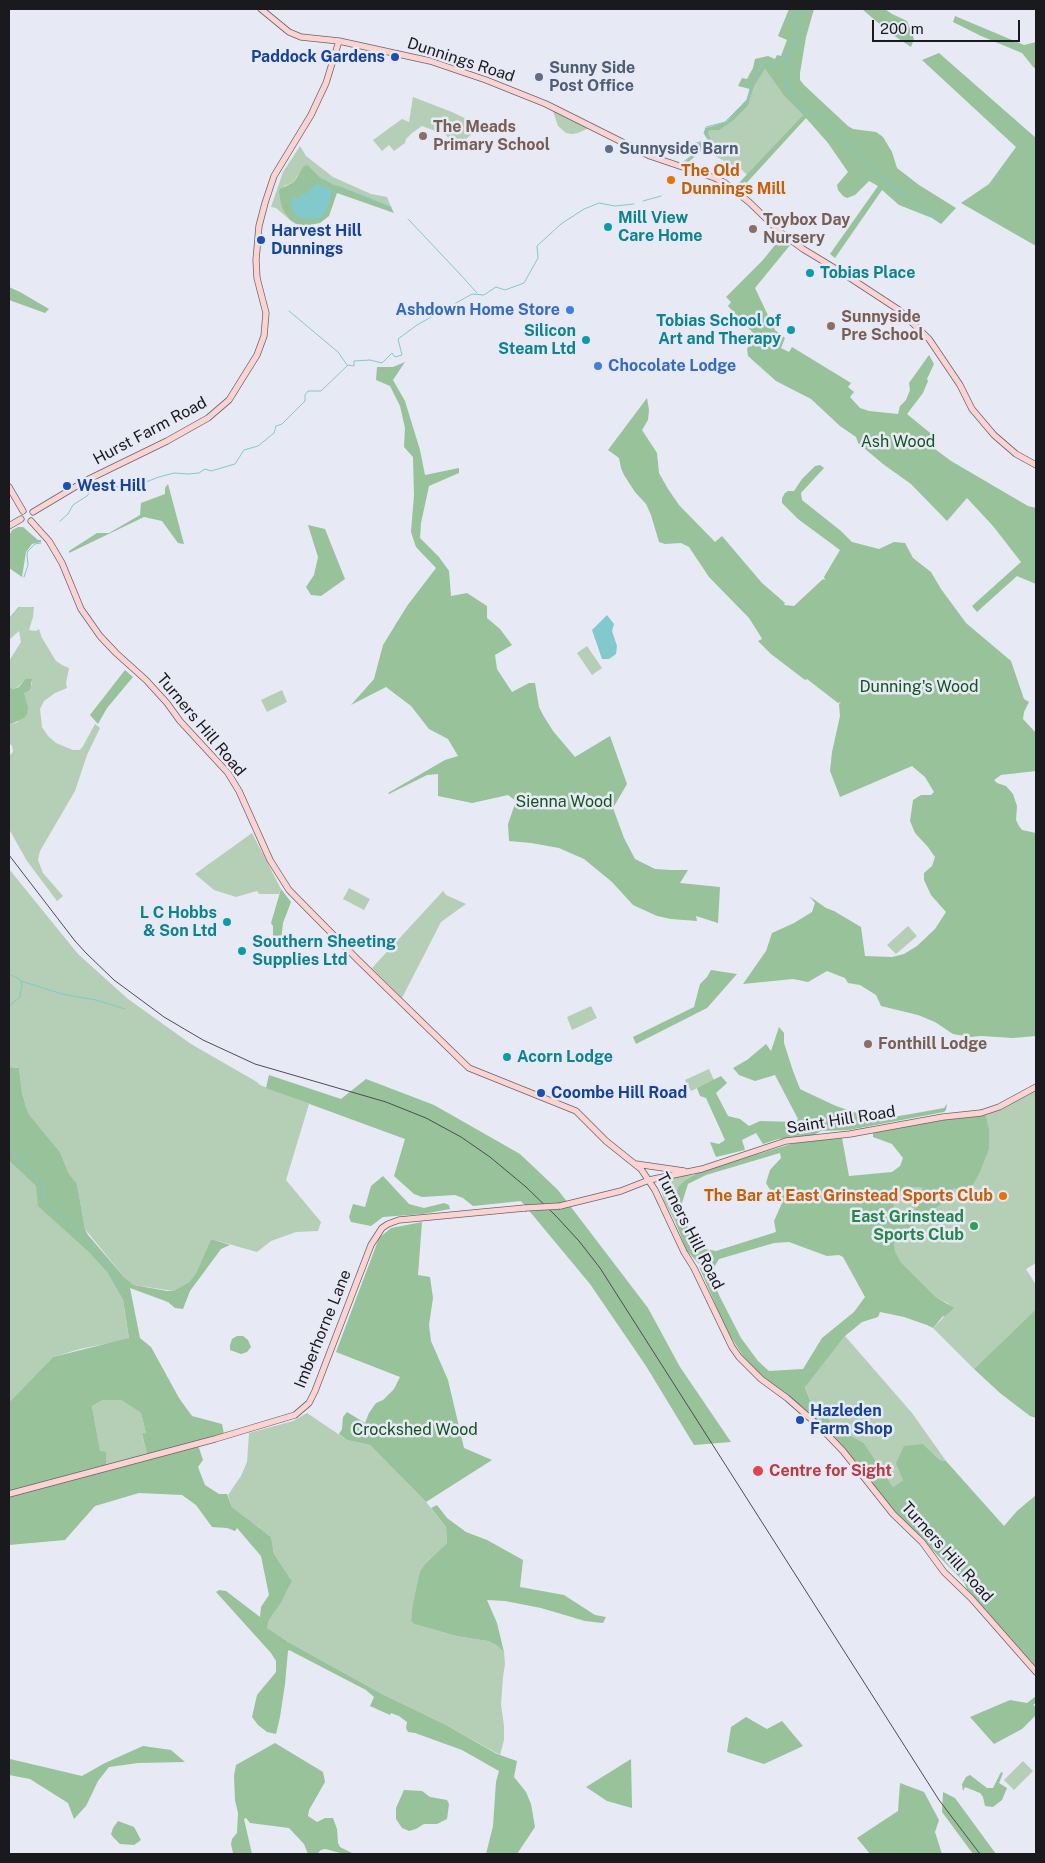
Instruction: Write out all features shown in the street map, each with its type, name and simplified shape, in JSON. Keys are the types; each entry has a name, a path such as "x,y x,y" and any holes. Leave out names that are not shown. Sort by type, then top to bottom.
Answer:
{"street":[{"name":"Dunnings Road","path":"261,9 290,32 301,37 339,41 430,61 486,80 546,104 650,156 706,174 725,183 749,202 780,232 803,249 899,310 929,339 960,385 972,409 994,435 1016,454 1036,465"},
{"name":"Hurst Farm Road","path":"33,512 85,481 167,441 208,418 229,400 257,355 264,336 266,313 257,278 256,260 259,226 265,203 274,176 310,115 326,83 339,41"},
{"path":"9,488 23,511"},
{"path":"27,509 33,512 34,516 31,521 27,523 21,519 20,516 23,511 27,509"},
{"path":"9,526 21,519"},
{"name":"Turners Hill Road","path":"31,521 49,541 62,563 81,609 100,636 146,680 180,721 228,773 239,791 270,860 289,890 351,954 469,1068 576,1111 606,1141 634,1163 649,1180 732,1347 739,1357 761,1379 787,1398 819,1426 893,1514 922,1542 944,1572 971,1598 1036,1672"},
{"name":"Saint Hill Road","path":"649,1180 687,1172 786,1141 850,1134 943,1117 981,1113 999,1107 1036,1087"},
{"path":"634,1163 687,1172"},
{"name":"Imberhorne Lane","path":"9,1494 215,1439 295,1415 309,1402 315,1391 371,1245 382,1228 388,1224 399,1220 560,1206 621,1191 649,1180"}],"green space":[{"path":"789,9 814,9 806,37 800,80 848,126 853,129 876,132 883,137 892,152 897,168 919,185 956,208 941,224 932,218 899,205 882,190 835,258 830,254 878,186 869,181 855,195 847,198 843,196 838,190 837,185 848,172 828,143 806,118 741,189 736,186 803,115 784,96 765,69 754,87 748,106 734,120 719,130 710,130 708,133 711,140 708,145 685,165 683,164 691,156 696,144 709,140 704,133 706,128 726,122 747,99 750,89 738,86 742,78 747,79 755,59 768,56 775,59 777,55 781,56 787,40 778,36"},
{"path":"862,9 885,9 907,21 914,39 911,47 890,33"},
{"path":"955,16 1024,45 1036,42 1036,68 1022,53 953,22"},
{"path":"939,53 1036,138 1036,246 961,203 989,184 1016,147 922,60"},
{"path":"765,69 784,96 803,115 747,175 742,170 709,153 700,151 711,140 708,133 710,130 719,129 734,120 748,106 754,87"},
{"path":"413,97 477,124 473,133 456,148 446,135 422,126 394,151 389,145 382,151 373,140 402,119 409,122"},
{"path":"553,111 589,128 578,133 566,133 558,126"},
{"path":"300,146 306,156 333,177 371,194 387,197 391,207 333,185 320,177 308,165 294,182 284,186 284,212 290,220 276,208 271,207 283,172"},
{"path":"308,165 320,177 333,185 391,207 394,213 337,193 329,216 320,223 305,226 296,224 284,212 279,192 280,189 294,182 304,166"},
{"name":"Ash Wood","path":"783,238 791,244 755,288 775,330 785,338 781,348 789,352 792,347 851,383 848,387 854,392 850,397 860,408 869,411 898,414 900,406 906,400 910,390 909,383 929,355 934,364 927,379 928,381 923,393 907,414 935,437 933,441 935,449 951,461 1028,506 1036,508 1036,584 1017,576 977,612 972,606 1021,562 993,526 967,498 947,521 911,484 858,443 856,437 840,426 811,399 776,381 748,356 747,349 755,335 728,306 731,302 726,297"},
{"path":"9,287 49,309 45,313 9,300"},
{"name":"Sienna Wood","path":"405,362 393,380 405,401 420,450 425,475 459,468 459,473 429,486 421,523 420,538 439,557 449,571 451,596 467,593 487,606 487,618 500,629 512,645 495,655 497,669 512,692 529,683 535,683 539,707 543,715 553,731 575,757 610,736 627,784 613,808 624,838 635,859 655,869 688,870 680,883 720,887 718,923 696,916 697,921 657,916 633,905 612,882 584,859 559,848 509,841 508,824 516,801 508,795 472,803 438,796 438,774 427,775 388,793 445,760 458,756 448,739 429,729 411,706 386,687 351,705 374,679 383,645 407,606 436,568 416,547 411,532 414,495 413,457 404,447 405,428 400,406 390,386 376,380 377,367 393,367"},
{"name":"Dunning's Wood","path":"647,398 648,420 642,430 657,453 659,473 668,489 679,505 715,542 722,536 762,583 785,603 784,605 794,606 823,579 825,580 824,577 840,550 798,519 782,503 785,493 794,491 802,479 815,466 820,465 824,468 801,493 802,500 852,542 879,549 894,542 905,543 913,558 931,572 966,623 1011,661 1024,699 1029,702 1023,719 1036,733 1036,771 1001,775 994,780 1006,786 1013,794 1017,806 1016,820 1022,830 1036,833 1036,1036 1013,1038 970,1037 953,1034 935,1022 918,1015 881,1006 876,995 860,985 848,983 845,978 827,971 808,982 793,979 743,984 766,951 772,933 812,912 815,903 809,896 826,908 861,927 865,956 892,957 904,954 917,946 935,929 946,912 931,895 924,880 924,873 932,866 935,857 915,833 910,821 913,800 921,795 931,795 934,792 925,777 912,766 840,797 830,771 840,716 839,704 841,702 838,703 807,679 805,680 771,654 758,641 762,639 749,618 709,577 689,547 681,543 665,544 659,542 646,504 635,492 624,475 619,458 608,450"},
{"path":"168,484 184,544 178,543 162,521 144,517 69,553 69,551 97,533 109,533 140,515 141,503 165,494 165,488"},
{"path":"308,525 325,529 345,579 321,596 311,595 306,587 314,575 318,557"},
{"path":"23,527 38,540 41,540 41,542 32,544 26,552 22,577 9,568 9,536 12,530"},
{"path":"19,607 34,607 29,630 36,631 39,629 42,638 56,661 69,668 67,688 55,693 44,701 40,709 42,727 48,736 56,743 73,750 80,750 95,724 100,728 87,755 75,791 40,851 38,860 43,873 63,896 57,901 27,861 9,829 9,756 13,752 12,746 9,743 9,725 18,722 24,693 32,684 31,679 25,679 19,686 13,689 9,687 9,661 21,642 19,631 9,640 9,619"},
{"path":"587,646 602,668 592,675 577,653"},
{"path":"125,670 133,677 107,708 98,724 90,715"},
{"path":"25,679 32,679 30,690 24,693 28,708 27,714 24,718 9,725 9,687 13,689 19,687"},
{"path":"282,690 287,702 267,712 261,700"},
{"path":"252,833 281,889 279,894 259,894 257,891 236,897 214,890 195,874"},
{"path":"9,869 78,954 128,999 191,1044 260,1085 309,1104 286,1180 321,1222 318,1231 296,1232 271,1241 257,1252 211,1239 196,1273 189,1282 173,1291 134,1285 124,1277 85,1229 77,1184 68,1172 60,1152 28,1113 22,1093 19,1068 9,1067"},
{"path":"349,888 370,899 364,910 343,899"},
{"path":"281,889 291,902 283,923 281,941 273,939 273,926 271,923"},
{"path":"443,891 446,895 466,904 441,922 402,998 372,968"},
{"path":"908,926 917,936 896,954 887,945"},
{"path":"711,970 737,974 707,1008 636,1044 633,1037 694,1007 700,984"},
{"path":"591,1006 597,1018 572,1030 567,1017"},
{"path":"779,1027 784,1033 784,1043 800,1089 804,1091 836,1106 868,1117 899,1116 944,1108 947,1104 946,1110 944,1112 849,1130 821,1131 814,1135 778,1139 763,1144 756,1133 742,1140 745,1150 716,1157 710,1142 719,1144 725,1140 706,1098 700,1096 697,1088 721,1076 727,1083 716,1093 728,1116 740,1119 749,1126 760,1121 796,1122 798,1119 775,1075 755,1081 739,1075 733,1068 747,1060 766,1044 771,1051"},
{"path":"9,1067 19,1068 22,1093 28,1113 60,1152 68,1172 77,1184 85,1229 88,1235 124,1277 134,1285 173,1291 189,1282 196,1273 211,1239 230,1245 221,1249 190,1291 183,1309 175,1308 168,1302 130,1288 140,1338 151,1347 179,1398 192,1416 222,1424 224,1434 197,1442 203,1460 198,1467 205,1485 219,1494 227,1494 232,1507 271,1537 274,1554 292,1581 281,1603 269,1620 267,1628 290,1643 382,1694 446,1725 497,1754 517,1761 514,1777 526,1792 531,1804 535,1827 517,1854 486,1854 493,1826 496,1782 499,1771 462,1750 408,1732 406,1728 407,1722 399,1716 391,1713 390,1715 370,1706 374,1697 366,1690 289,1650 276,1734 267,1732 258,1725 252,1717 257,1695 276,1672 276,1661 216,1592 219,1590 226,1591 260,1617 261,1607 269,1595 261,1556 237,1528 235,1531 227,1528 212,1527 196,1505 182,1495 139,1493 95,1506 65,1540 9,1545 9,1400 11,1401 53,1357 129,1338 123,1300 107,1272 89,1252 38,1206 36,1186 9,1161","holes":["103,1400 121,1400 141,1413 146,1433 142,1434 147,1454 144,1458 106,1468 106,1452 100,1451 92,1406"]},
{"path":"709,1069 714,1080 691,1091 685,1080"},
{"path":"269,1075 341,1099 366,1079 434,1105 520,1154 558,1190 648,1308 680,1367 731,1442 694,1445 646,1366 590,1284 521,1201 473,1206 463,1198 455,1195 422,1197 414,1194 394,1176 405,1139 266,1088"},
{"name":"East Grinstead Sports Club","path":"1036,1090 1036,1263 1026,1269 1036,1285 1036,1309 974,1369 933,1328 943,1318 949,1304 936,1297 901,1262 895,1251 894,1243 897,1238 948,1199 954,1188 962,1195 989,1149 989,1128 986,1115"},
{"path":"986,1115 989,1128 989,1149 979,1174 966,1196 954,1188 948,1199 897,1238 894,1243 895,1251 901,1262 936,1297 954,1308 943,1316 933,1328 904,1317 880,1312 878,1317 862,1322 845,1336 805,1387 811,1403 820,1408 835,1427 864,1443 893,1487 903,1480 896,1463 904,1446 923,1444 940,1460 946,1461 1004,1526 1017,1511 1036,1495 1036,1667 967,1589 964,1582 896,1513 835,1440 805,1409 762,1377 743,1356 727,1331 699,1264 687,1251 676,1224 673,1203 678,1187 685,1180 699,1172 791,1144 842,1138 849,1176 892,1172 900,1166 903,1158 892,1144 873,1137 873,1133 941,1120","holes":["780,1153 781,1158 770,1170 766,1183 772,1193 780,1193 782,1203 774,1221 776,1232 716,1251 699,1248 687,1226 682,1203 688,1184 706,1175","922,1187 923,1196 917,1207 908,1213 896,1214 894,1204 898,1194 906,1188","789,1242 827,1256 839,1255 843,1257 865,1297 854,1312 822,1338 803,1369 769,1371 758,1361 741,1338 710,1274 719,1259 774,1243"]},
{"path":"9,1161 36,1186 107,1272 123,1300 129,1339 80,1349 53,1357 11,1402 9,1400"},
{"path":"693,1175 678,1187 673,1203 676,1224 664,1201 659,1182 667,1178"},
{"path":"383,1176 409,1204 424,1208 444,1203 449,1205 450,1209 423,1214 383,1217 371,1226 351,1222 349,1217 353,1204 365,1207 371,1186"},
{"path":"922,1187 923,1196 917,1207 908,1213 896,1214 894,1204 898,1194 906,1188"},
{"name":"Crockshed Wood","path":"422,1222 418,1275 430,1277 433,1298 429,1325 431,1341 448,1380 464,1448 492,1460 426,1502 370,1445 347,1440 339,1434 342,1429 343,1417 347,1412 365,1423 376,1403 383,1400 394,1389 400,1377 336,1352 379,1238 391,1228"},
{"path":"1036,1309 1036,1418 1030,1416 1000,1393 974,1369"},
{"path":"237,1336 243,1336 248,1340 251,1347 247,1352 241,1354 230,1350 232,1339"},
{"path":"845,1336 912,1413 946,1461 940,1460 923,1444 903,1480 893,1487 864,1443 835,1427 820,1408 811,1403 805,1386"},
{"path":"103,1400 121,1400 141,1413 146,1433 142,1435 147,1454 144,1458 106,1468 100,1452 92,1406"},
{"path":"307,1413 347,1440 370,1445 426,1502 446,1527 447,1543 420,1571 411,1621 414,1624 456,1636 488,1641 504,1652 505,1664 501,1704 504,1740 500,1755 446,1725 382,1694 290,1643 267,1628 269,1620 281,1603 292,1581 274,1554 271,1537 232,1507 228,1495 241,1476 247,1462 249,1433 293,1421"},
{"path":"437,1505 447,1518 466,1532 487,1540 523,1560 520,1587 564,1595 595,1615 606,1617 603,1623 585,1621 541,1608 505,1601 487,1600 497,1623 504,1652 488,1641 456,1636 414,1624 411,1621 420,1571 447,1543 446,1527 431,1508"},
{"path":"1036,1696 1036,1703 1033,1705 1036,1707 1036,1715 1022,1729 994,1744 970,1717 1010,1700 1027,1703"},
{"path":"746,1717 767,1729 782,1721 803,1746 764,1764 727,1752 731,1727"},
{"path":"275,1743 323,1772 325,1782 309,1810 308,1816 317,1822 325,1818 333,1818 340,1847 354,1854 344,1854 325,1849 317,1854 308,1854 304,1844 289,1828 250,1823 246,1818 244,1819 252,1854 233,1853 231,1844 232,1839 237,1833 238,1813 235,1800 234,1776 236,1765"},
{"path":"143,1746 171,1750 185,1762 138,1763 109,1767 98,1781 86,1806 74,1819 68,1803 30,1779 9,1775 9,1756 10,1759 82,1776 105,1763"},
{"path":"631,1759 632,1808 607,1801 586,1787"},
{"path":"1023,1761 1033,1771 1014,1790 1004,1780"},
{"path":"1001,1772 1003,1773 999,1783 1007,1788 1002,1800 993,1807 985,1806 980,1793 965,1787 963,1791 962,1784 966,1777 970,1775 987,1788 993,1788"},
{"path":"900,1783 924,1792 939,1820 935,1832 942,1854 870,1854 857,1838 898,1811"},
{"path":"404,1790 422,1791 430,1797 447,1800 449,1804 447,1819 437,1824 424,1824 409,1831 402,1828 396,1819 396,1808"},
{"path":"943,1792 955,1798 996,1854 973,1854 942,1812"},
{"path":"118,1821 134,1827 141,1840 134,1845 120,1844 111,1834"}],"water":[{"path":"317,183 322,188 329,187 331,189 331,197 326,211 319,219 300,218 293,211 291,197 296,198 305,194"},
{"path":"607,615 614,624 612,631 617,646 616,654 609,659 602,659 592,630"}],"waterway":[{"path":"682,163 691,156 696,143 708,140 704,133 706,127 725,122 747,100 751,85 758,77 761,65 768,61 774,65 793,52 792,43 799,34 793,22 794,16 797,12 806,9"},
{"path":"788,55 786,66 788,77 785,88 793,93 802,110 821,114 833,126 838,137 880,177 888,181 895,191 904,193 920,210 931,214 942,222"},
{"path":"319,183 323,179 333,185 391,207"},
{"path":"643,201 661,196"},
{"path":"60,521 68,514 73,505 91,491 109,486 130,488 174,473 199,473 205,469 211,471 235,464 244,450 258,446 274,433 276,426 282,424 305,401 305,395 308,391 321,391 348,365 354,366 354,361 370,360 382,363 392,353 395,357 402,355 398,339 417,325 472,294 484,295 496,287 505,290 524,283 538,258 537,246 561,224 584,209 599,203 615,206 634,204"},
{"path":"408,219 477,293"},
{"path":"289,311 338,352 347,365"},
{"path":"24,577 28,565 28,551 35,544 41,543"},
{"path":"9,619 19,607"},
{"path":"9,974 19,979 22,983 20,997 9,1006"},
{"path":"21,981 62,994 96,1000 125,1009"},
{"path":"9,1148 43,1184 43,1197 46,1203 104,1256 108,1267 121,1287"}],"railway":[{"path":"9,855 86,953 114,980 164,1017 203,1040 255,1064 386,1102 426,1118 461,1137 490,1157 526,1187 555,1215 600,1268 939,1800 980,1854"}],"place":[{"name":"Paddock Gardens","path":"395,57"},
{"name":"Sunny Side Post Office","path":"539,77"},
{"name":"The Meads Primary School","path":"423,136"},
{"name":"Sunnyside Barn","path":"609,149"},
{"name":"The Old Dunnings Mill","path":"671,180"},
{"name":"Mill View Care Home","path":"608,227"},
{"name":"Toybox Day Nursery","path":"753,229"},
{"name":"Harvest Hill Dunnings","path":"261,240"},
{"name":"Tobias Place","path":"810,273"},
{"name":"Ashdown Home Store","path":"570,310"},
{"name":"Sunnyside Pre School","path":"831,326"},
{"name":"Tobias School of Art and Therapy","path":"791,330"},
{"name":"Silicon Steam Ltd","path":"586,340"},
{"name":"Chocolate Lodge","path":"598,366"},
{"name":"West Hill","path":"67,486"},
{"name":"L C Hobbs & Son Ltd","path":"227,922"},
{"name":"Southern Sheeting Supplies Ltd","path":"242,951"},
{"name":"Fonthill Lodge","path":"868,1044"},
{"name":"Acorn Lodge","path":"507,1057"},
{"name":"Coombe Hill Road","path":"541,1093"},
{"name":"The Bar at East Grinstead Sports Club","path":"1003,1196"},
{"name":"East Grinstead Sports Club","path":"974,1226"},
{"name":"Hazleden Farm Shop","path":"800,1420"},
{"name":"Centre for Sight","path":"758,1471"}]}
